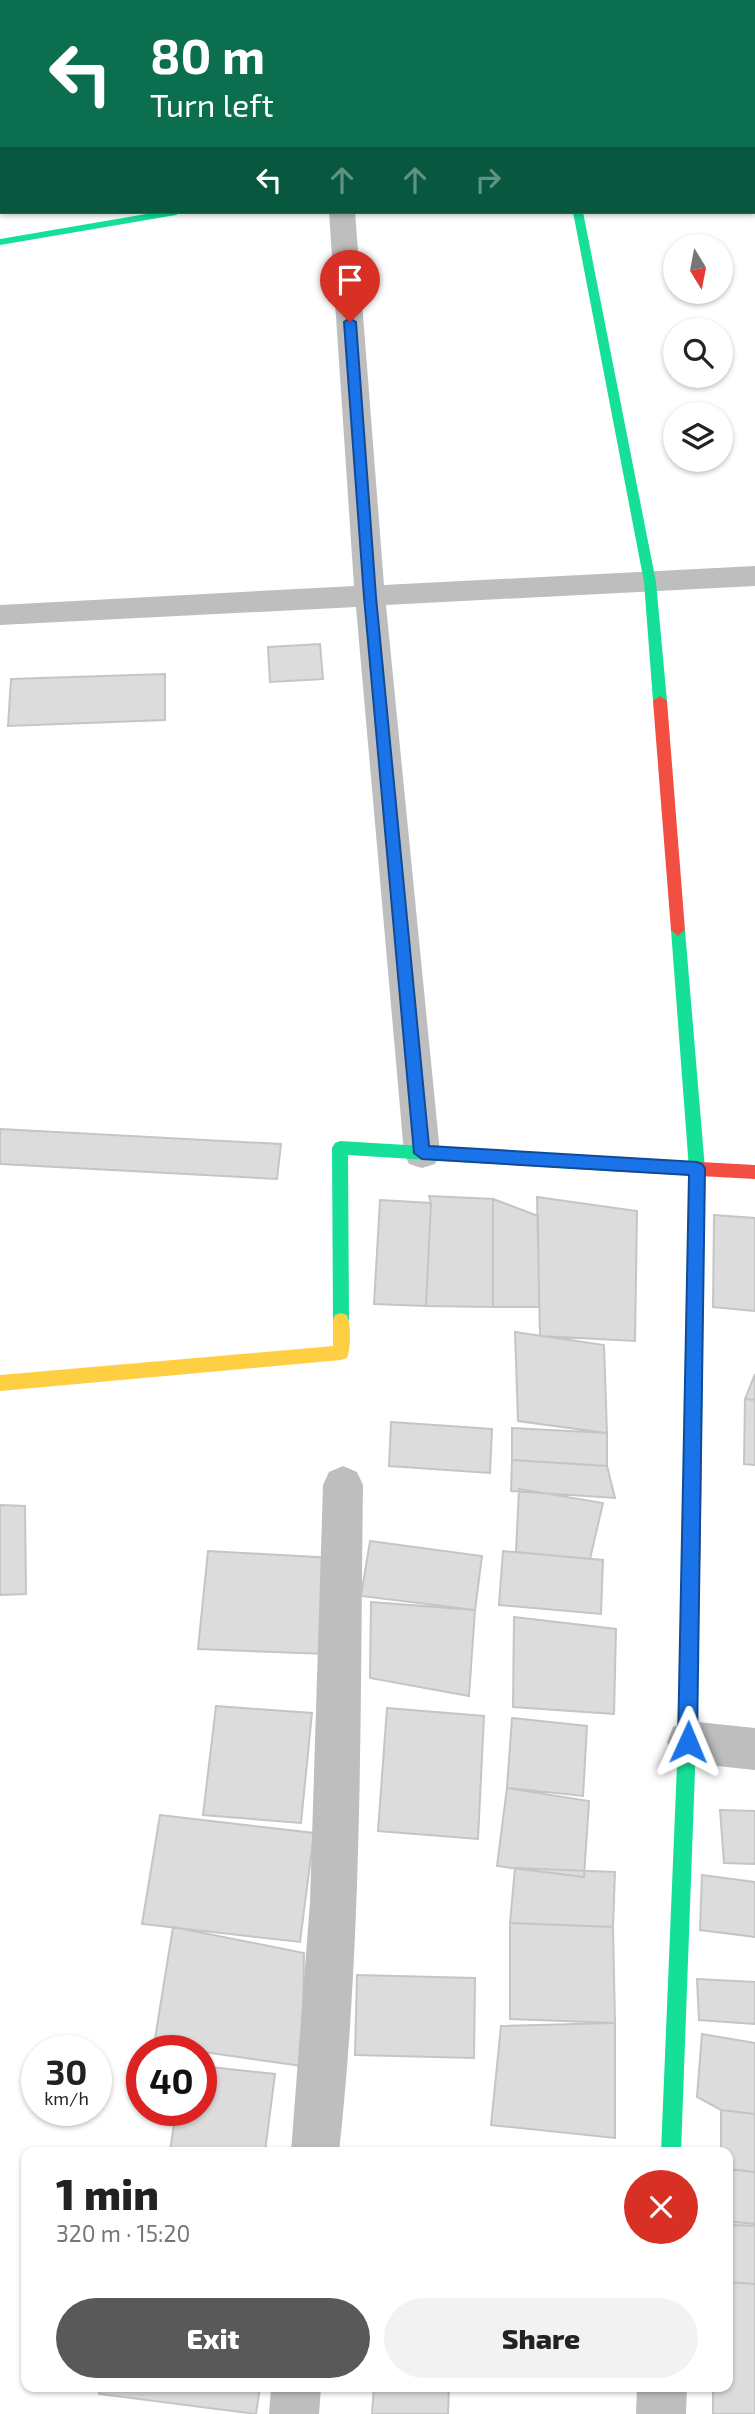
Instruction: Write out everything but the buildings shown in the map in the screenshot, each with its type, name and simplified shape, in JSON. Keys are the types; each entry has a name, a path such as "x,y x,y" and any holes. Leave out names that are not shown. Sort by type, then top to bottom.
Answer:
{"street":[{"path":"0,243 165,214"},
{"path":"342,214 370,597 422,1153"},
{"path":"578,214 650,582 697,1168 688,1742 671,2147"},
{"path":"0,615 755,576"},
{"path":"0,1384 341,1353 340,1148 755,1172"},
{"path":"315,2147 322,2078 337,1782 343,1485"},
{"path":"688,1742 755,1749"},
{"path":"294,2414 296,2392"},
{"path":"661,2414 662,2392"}],"traffic: fast":[{"path":"0,242 164,214"},
{"path":"578,214 650,582 660,701"},
{"path":"678,930 697,1169 692,1517"},
{"path":"341,1320 340,1148 608,1164"},
{"path":"671,2147 688,1716"}],"traffic: slow":[{"path":"0,1383 341,1353 341,1320"}],"traffic: jam":[{"path":"660,701 678,930"},
{"path":"608,1164 755,1172"},
{"path":"688,1716 692,1517"}],"route":[{"path":"350,322 370,597 422,1153 697,1168 688,1742"}]}
